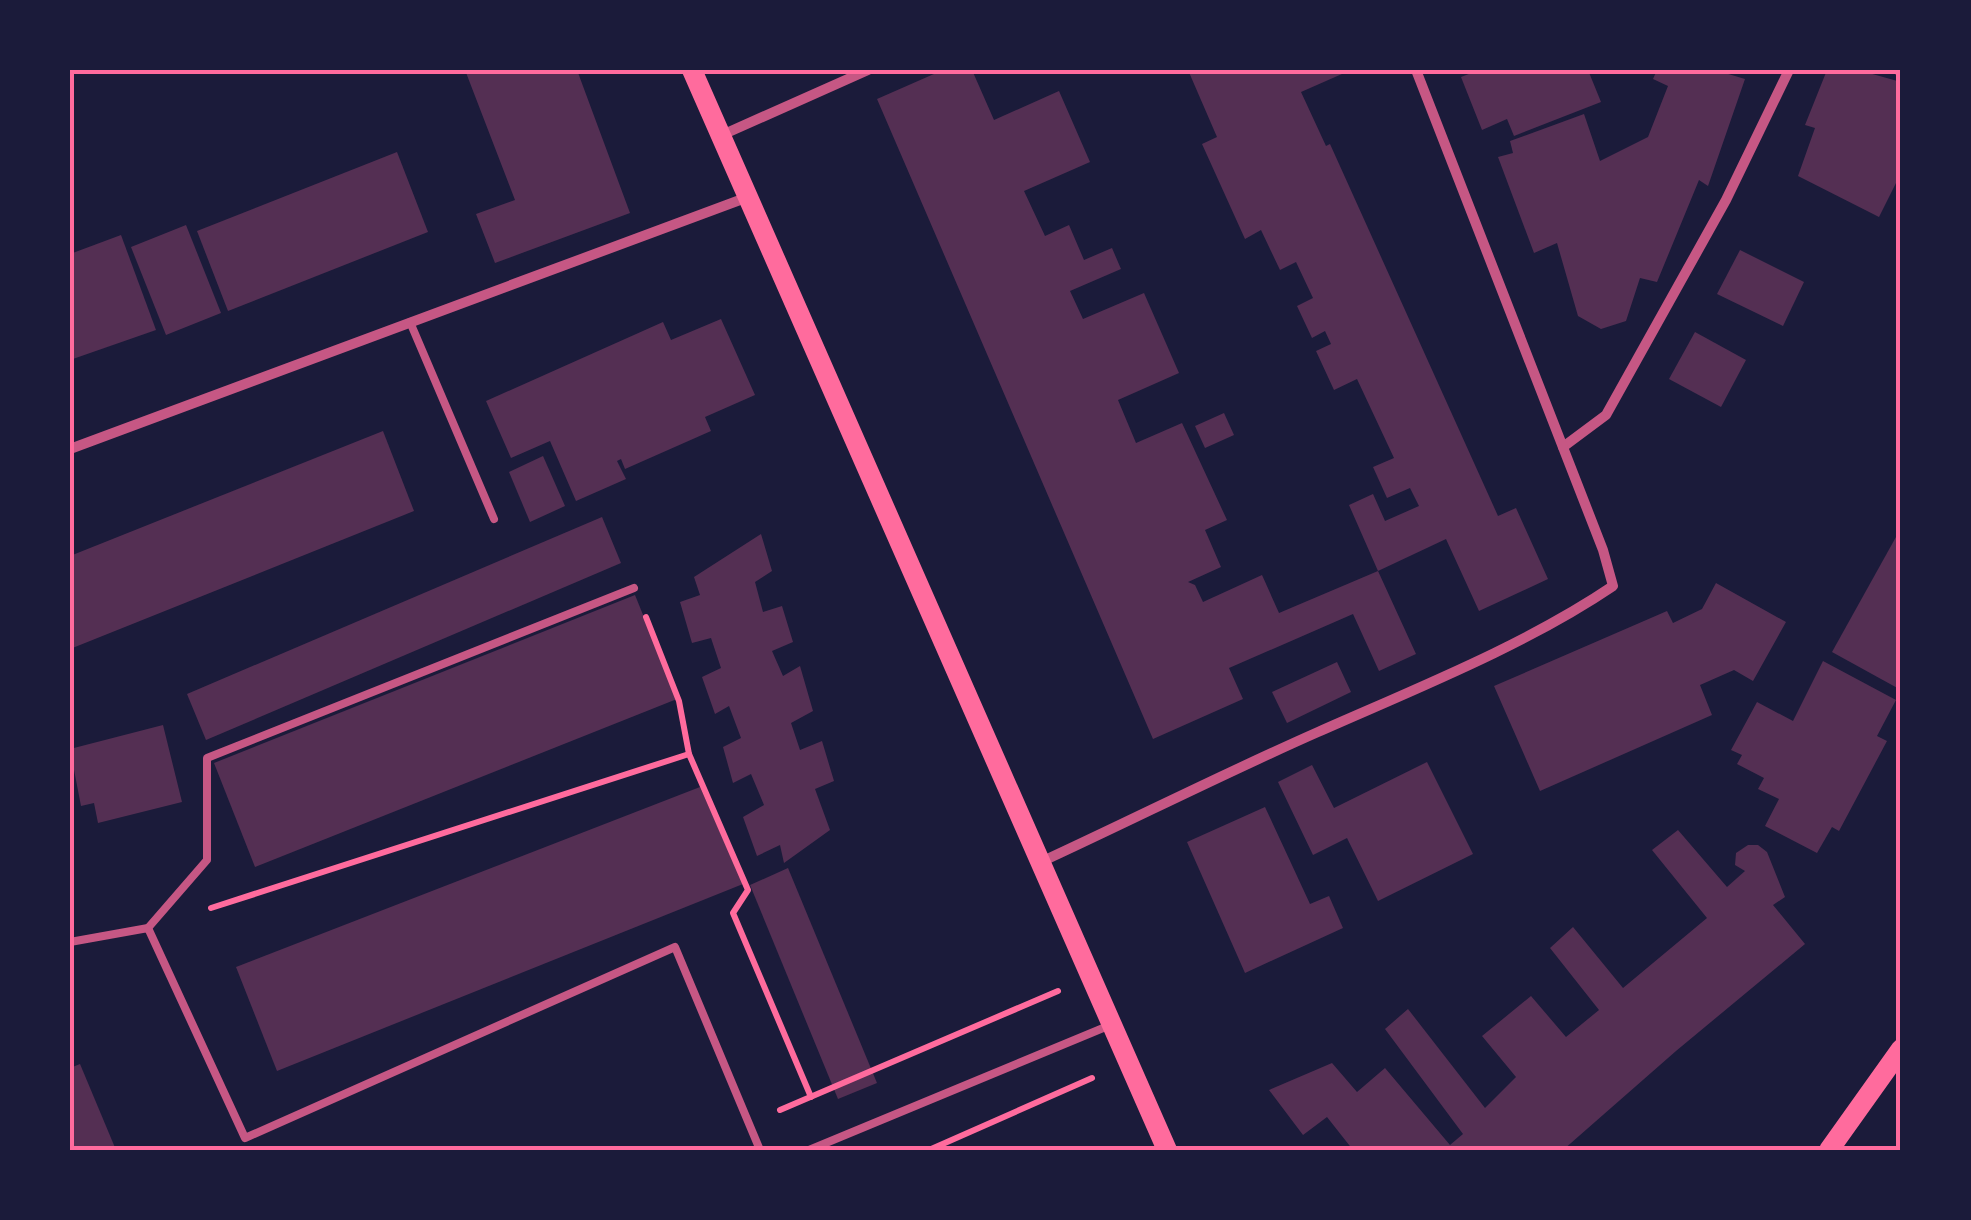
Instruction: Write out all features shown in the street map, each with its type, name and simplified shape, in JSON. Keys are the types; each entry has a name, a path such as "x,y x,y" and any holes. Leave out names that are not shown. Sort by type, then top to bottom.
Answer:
{"main road":[{"path":"692,70 1167,1150"},
{"path":"1828,1150 1901,1049"}],"street":[{"path":"721,136 868,70"},
{"path":"1041,862 1438,679 1584,605 1613,586 1604,550 1416,70"},
{"path":"1563,447 1606,415 1726,200 1789,70"},
{"path":"70,449 748,197"}],"lane":[{"path":"410,322 494,519"},
{"path":"70,942 148,928 207,860 207,758 634,588"},
{"path":"148,928 245,1138 675,947 760,1150"},
{"path":"809,1150 1112,1025"}],"path":[{"path":"1892,70 1901,73"},
{"path":"634,588 679,702 689,754 748,890 733,913 811,1097"},
{"path":"148,928 689,754"},
{"path":"749,1123 1091,977"},
{"path":"929,1150 1130,1062"}],"building":[{"path":"465,70 577,70 630,213 495,263 476,214 515,200"},
{"path":"943,70 972,70 994,120 1059,91 1090,162 1024,191 1045,236 1069,225 1084,260 1112,248 1121,269 1070,291 1083,319 1144,293 1179,373 1118,400 1136,443 1182,423 1227,520 1205,530 1221,567 1188,582 1195,585 1203,602 1262,575 1279,613 1378,571 1416,654 1379,671 1353,614 1229,668 1243,699 1153,739 877,99"},
{"path":"1188,70 1351,70 1301,92 1326,146 1330,144 1498,516 1516,508 1548,579 1479,611 1446,539 1378,571 1349,505 1373,494 1385,521 1419,506 1410,488 1387,498 1373,467 1394,458 1357,379 1334,390 1316,351 1331,344 1325,331 1312,338 1297,306 1313,298 1296,262 1280,270 1261,230 1245,239 1202,144 1217,137"},
{"path":"1479,70 1588,70 1601,102 1514,136 1507,119 1482,130 1461,77"},
{"path":"1657,70 1715,70 1745,79 1708,186 1699,180 1657,282 1640,278 1626,321 1601,329 1578,316 1557,243 1534,253 1498,157 1513,153 1510,141 1584,114 1600,161 1648,137 1668,86 1653,79"},
{"path":"1827,70 1858,70 1901,82 1901,173 1879,217 1798,176 1815,128 1805,125"},
{"path":"397,152 428,232 228,311 197,231"},
{"path":"186,225 221,313 166,335 131,247"},
{"path":"121,235 156,330 70,360 70,254"},
{"path":"1740,250 1804,282 1783,326 1717,294"},
{"path":"721,319 755,395 705,417 711,431 625,469 621,459 617,461 626,479 576,501 550,441 511,458 486,401 663,322 671,340"},
{"path":"1695,332 1746,360 1721,407 1669,379"},
{"path":"1224,413 1234,435 1205,448 1195,426"},
{"path":"383,431 414,511 70,649 70,556"},
{"path":"543,456 565,506 530,522 509,472"},
{"path":"602,517 621,563 206,740 187,694"},
{"path":"1901,528 1901,690 1832,652"},
{"path":"761,534 772,571 755,582 763,612 782,606 793,642 772,651 783,676 800,666 813,711 791,723 800,750 822,741 834,781 815,789 830,830 784,863 780,845 757,856 743,817 764,805 751,774 733,783 723,747 741,738 729,706 715,714 702,677 721,668 711,638 692,643 680,602 700,595 694,577"},
{"path":"1716,583 1786,622 1753,681 1734,670 1700,685 1712,715 1540,791 1494,686 1667,611 1673,623 1702,609"},
{"path":"635,595 677,699 255,867 214,763"},
{"path":"1823,661 1896,700 1877,736 1887,741 1839,831 1832,827 1817,853 1765,826 1779,799 1758,789 1764,778 1737,764 1742,755 1731,750 1757,702 1793,721"},
{"path":"1337,662 1351,692 1287,723 1272,692"},
{"path":"163,725 182,802 98,823 94,803 81,806 70,749"},
{"path":"1427,762 1473,854 1378,901 1347,838 1313,855 1278,782 1312,765 1334,808"},
{"path":"700,787 743,884 277,1071 236,967"},
{"path":"1265,807 1310,904 1329,896 1343,928 1245,973 1187,842"},
{"path":"1678,830 1727,887 1745,871 1735,865 1736,853 1748,845 1758,845 1767,852 1785,897 1773,905 1805,944 1563,1150 1353,1150 1327,1117 1303,1135 1269,1090 1332,1063 1357,1092 1385,1068 1450,1145 1463,1134 1385,1029 1408,1009 1485,1108 1516,1077 1482,1036 1531,996 1566,1037 1599,1010 1550,948 1573,927 1623,988 1707,918 1652,850"},
{"path":"788,868 877,1083 838,1099 750,885"},
{"path":"80,1064 116,1150 70,1150 70,1068"}]}
